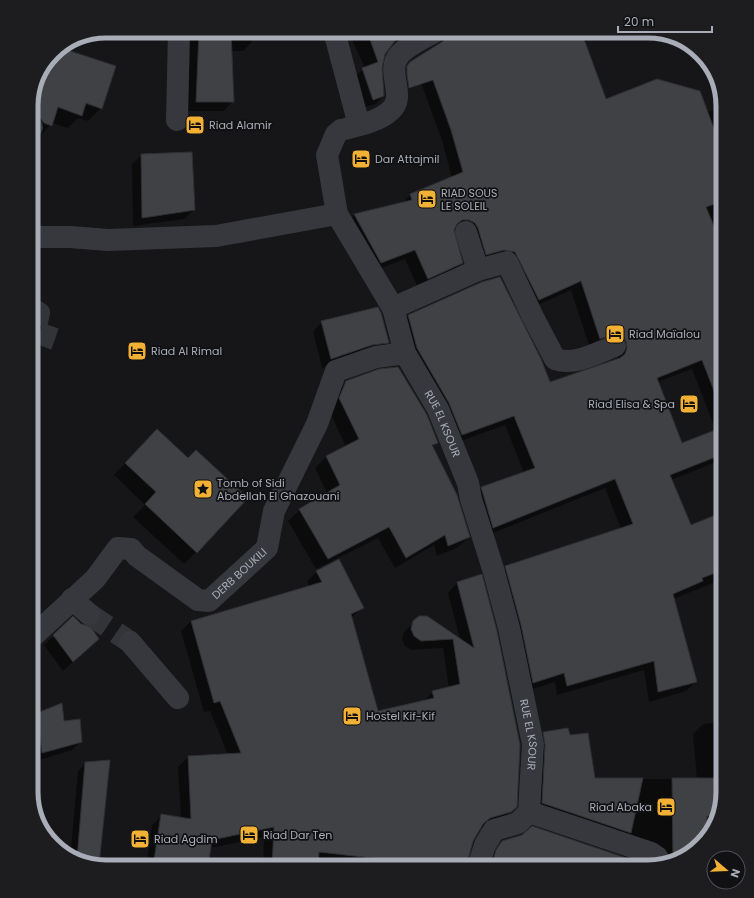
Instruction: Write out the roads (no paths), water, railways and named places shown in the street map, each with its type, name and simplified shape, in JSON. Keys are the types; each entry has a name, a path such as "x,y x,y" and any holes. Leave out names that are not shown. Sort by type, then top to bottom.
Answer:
{"street":[{"path":"177,120 179,38"},
{"path":"336,38 359,125"},
{"name":"RUE EL KSOUR","path":"425,38 399,55 393,69 397,94 395,106 383,116 341,130 336,134 327,155 336,214 393,308 405,353 438,409 450,443 468,483 471,499 496,579 509,628 533,744 530,812"},
{"path":"38,237 70,236 108,240 216,236 336,214"},
{"path":"466,232 478,270"},
{"path":"393,308 478,270 507,262 533,317 556,359 563,362 573,361 615,346"},
{"name":"DERB BOUKILI","path":"38,631 95,579 118,548 131,549 137,556 198,600 209,601 266,548 274,511 317,424 336,371 376,357 405,353"},
{"path":"72,599 89,614"},
{"path":"130,642 178,698"},
{"path":"480,860 485,845 494,830 518,823 530,812 651,853 658,859"}],"tunnel":[{"path":"38,312 38,318"},
{"path":"38,333 55,339"},
{"path":"89,614 130,642"}],"place":[{"name":"Riad Alamir","path":"195,125"},
{"name":"Dar Attajmil","path":"361,159"},
{"name":"RIAD SOUS LE SOLEIL","path":"427,199"},
{"name":"Riad Maïalou","path":"615,334"},
{"name":"Riad Al Rimal","path":"137,351"},
{"name":"Riad Elisa & Spa","path":"689,404"},
{"name":"Tomb of Sidi Abdellah El Ghazouani","path":"203,489"},
{"name":"Hostel Kif-Kif","path":"352,716"},
{"name":"Riad Abaka","path":"666,807"},
{"name":"Riad Dar Ten","path":"249,835"},
{"name":"Riad Agdim","path":"140,839"}]}
